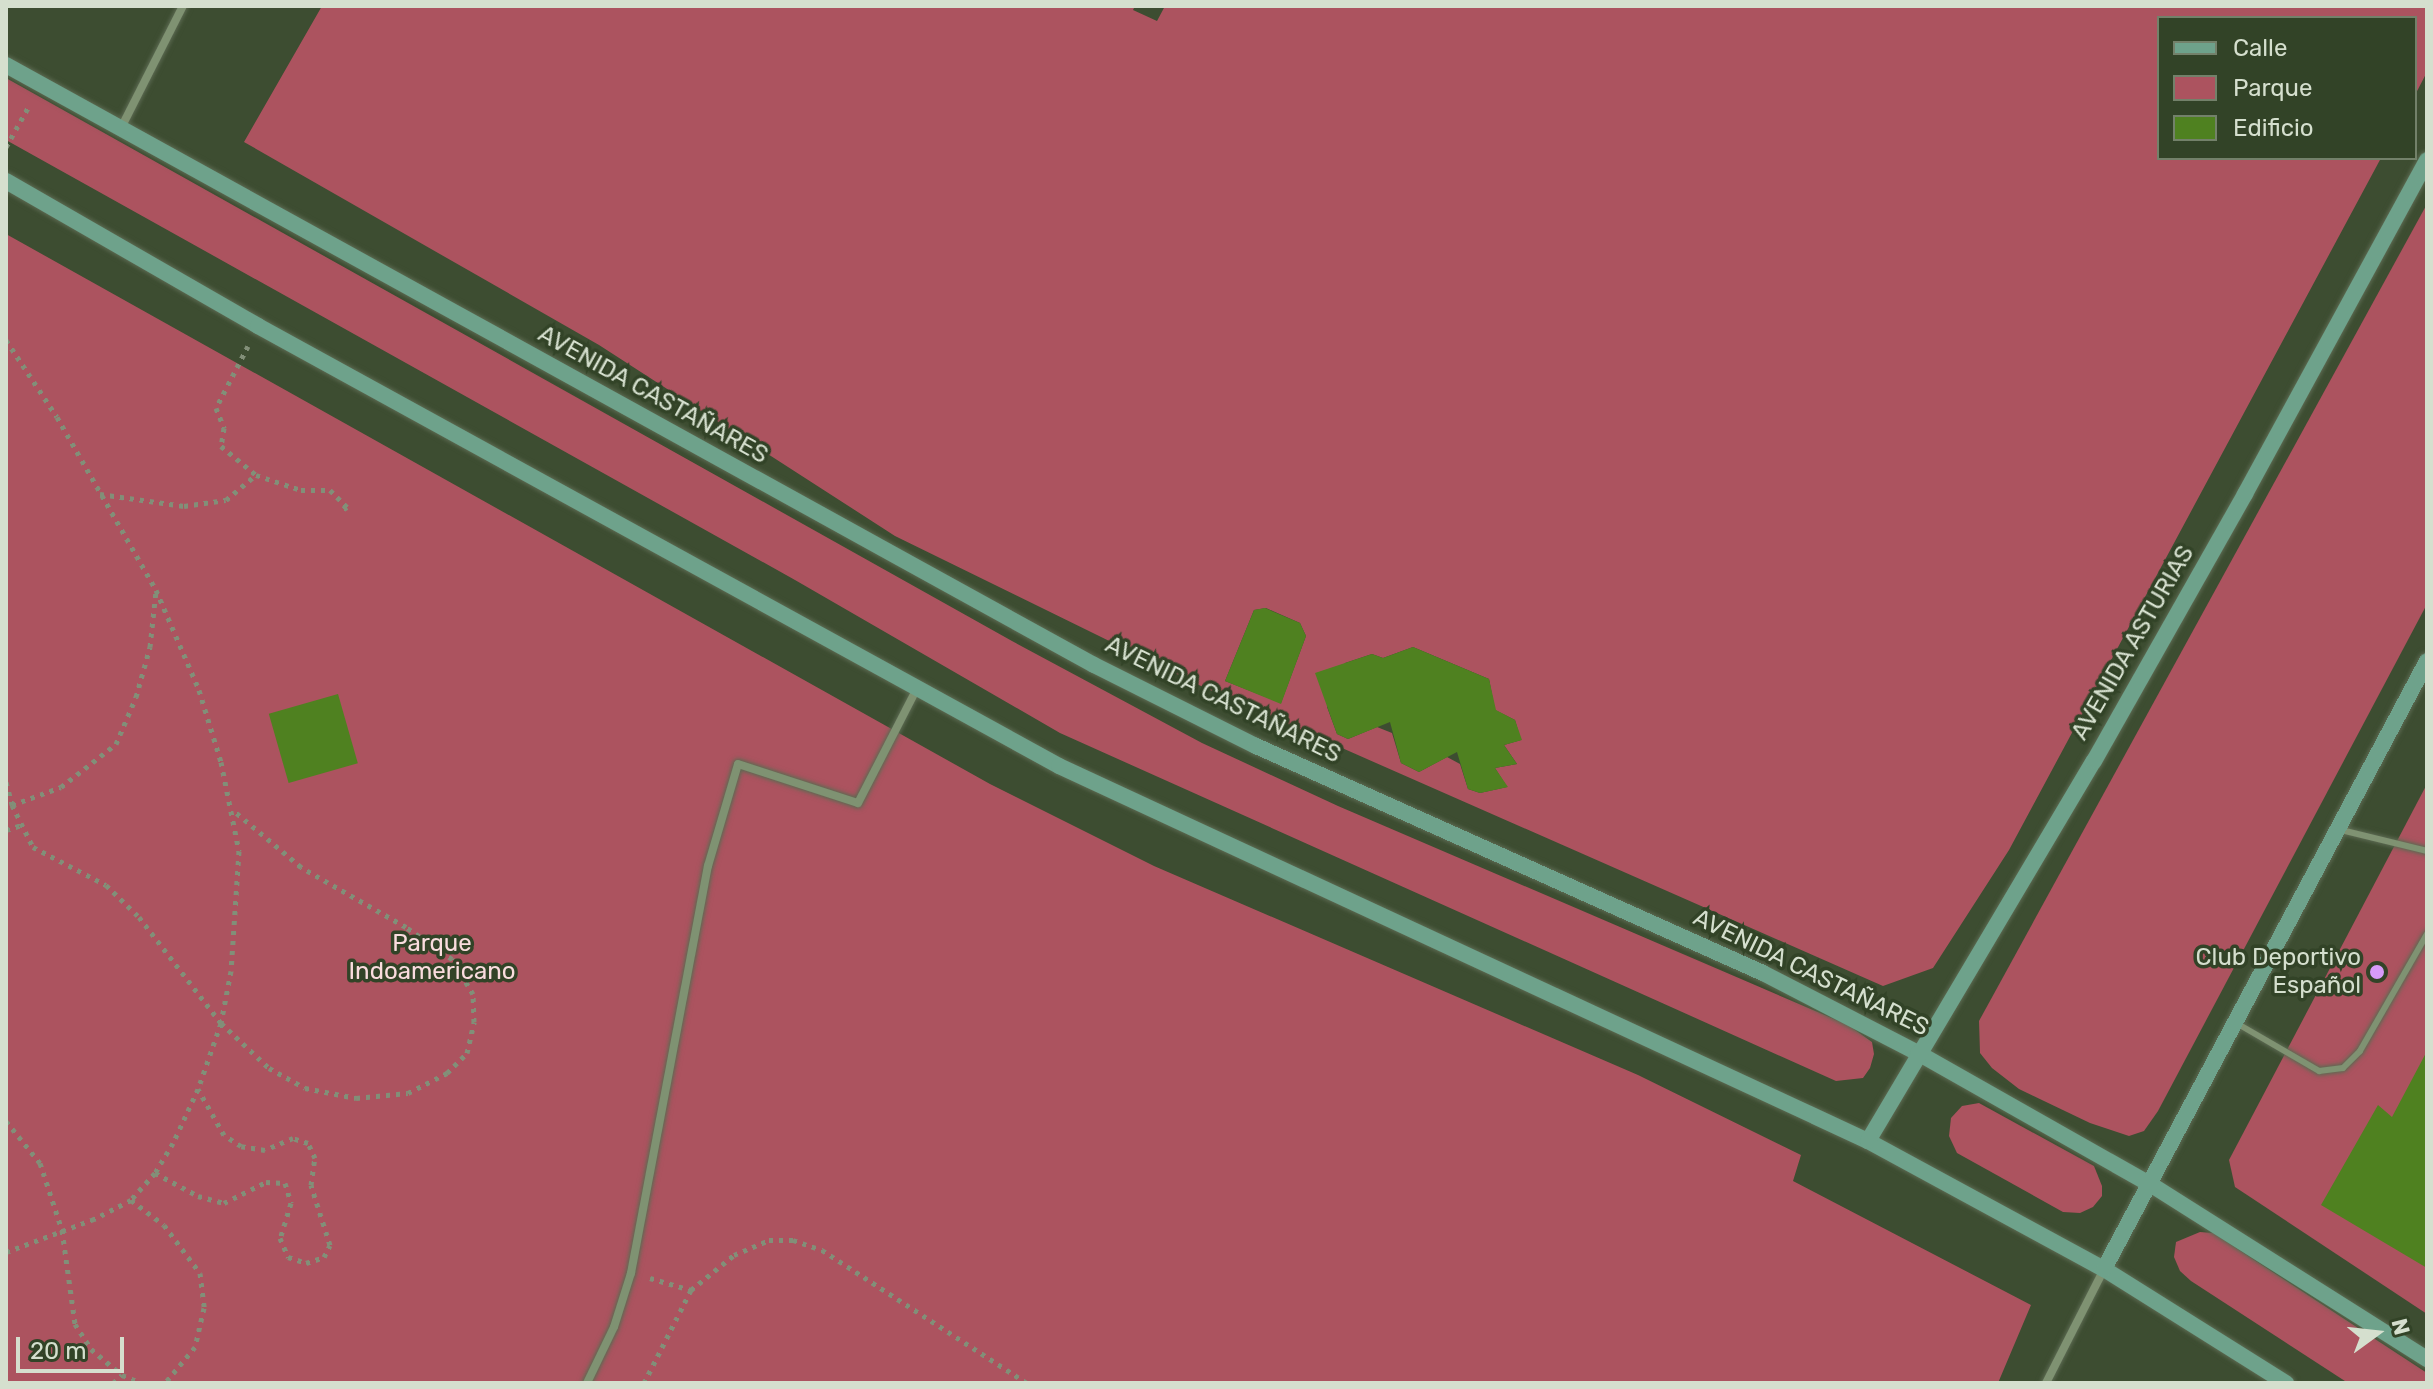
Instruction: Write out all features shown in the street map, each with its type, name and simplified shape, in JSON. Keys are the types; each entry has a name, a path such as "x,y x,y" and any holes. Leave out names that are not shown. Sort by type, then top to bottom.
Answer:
{"main road":[{"name":"AVENIDA CASTAÑARES","path":"6,65 1094,665 1256,746 1749,967 1918,1053 2150,1184 2427,1359"},
{"name":"AVENIDA ASTURIAS","path":"1868,1141 2101,748 2245,494 2427,160"},
{"path":"6,181 258,326 1059,766 1868,1141 2104,1269 2286,1383"},
{"path":"2104,1269 2233,1020 2427,661"}],"street":[{"path":"121,129 183,6"},
{"path":"587,1383 614,1327 631,1273 708,866 738,764 858,803 917,688"},
{"path":"2046,1383 2104,1269"}],"lane":[{"path":"2336,829 2427,851"},
{"path":"2233,1020 2319,1071 2343,1068 2360,1051 2427,934"}],"path":[{"path":"6,147 41,84"},
{"path":"258,326 216,408 224,428 221,446 256,475 301,490 330,490 347,507 340,511"},
{"path":"6,340 57,417 156,590 199,690 233,810 239,851 237,914 221,1023 198,1089 155,1173 131,1200 94,1219 6,1252"},
{"path":"99,494 184,506 226,500 256,475"},
{"path":"12,805 61,787 116,744 136,697 150,647 156,590"},
{"path":"6,782 12,805 33,847 106,885 139,917 221,1023 269,1068 305,1088 356,1098 408,1093 447,1073 467,1053 474,1022 473,994 452,959 406,927 301,867 233,810"},
{"path":"6,830 21,825"},
{"path":"155,1173 198,1196 224,1203 266,1182 285,1183 291,1203 280,1238 288,1257 306,1263 324,1257 330,1245 311,1185 315,1158 308,1143 293,1138 265,1150 241,1146 224,1135 198,1089"},
{"path":"6,1121 40,1163 62,1230 75,1324 91,1349 122,1375 142,1383"},
{"path":"131,1200 164,1225 200,1273 204,1308 195,1347 165,1383"},
{"path":"644,1383 691,1290 734,1255 769,1240 793,1240 822,1250 1027,1383"},
{"path":"631,1273 691,1290"},
{"path":"113,1383 122,1375"}],"green space":[{"path":"322,6 1135,6 1133,10 1157,21 1165,6 2427,6 2427,72 2417,91 2417,16 2157,16 2157,160 2380,160 2009,850 1933,968 1883,986 1201,686 895,536 599,345 244,142","holes":["1266,608 1300,623 1306,636 1281,703 1225,681 1254,610","1413,647 1489,679 1495,710 1515,720 1521,740 1504,745 1517,764 1495,768 1507,787 1480,793 1468,789 1460,764 1447,757 1419,772 1401,763 1392,733 1377,727 1348,739 1337,734 1327,707 1345,663 1372,654 1383,658"]},
{"path":"6,78 1012,641 1202,743 1338,806 1848,1025 1872,1042 1874,1054 1870,1068 1863,1078 1836,1081 1060,733 795,580 6,140"},
{"path":"2427,204 2427,604 2158,1111 2144,1131 2129,1136 2090,1123 2019,1089 1992,1068 1980,1053 1979,1021"},
{"name":"Parque Indoamericano","path":"6,234 990,784 1154,866 1638,1075 1801,1155 1793,1181 2031,1305 1998,1383 6,1383"},
{"name":"Club Deportivo Español","path":"2427,784 2427,1314 2235,1187 2229,1160"},
{"path":"1979,1103 2094,1166 2102,1186 2102,1196 2093,1207 2080,1213 2063,1212 1957,1153 1949,1136 1951,1118 1962,1106"},
{"path":"2200,1232 2213,1233 2427,1373 2427,1383 2348,1383 2191,1281 2180,1271 2174,1257 2176,1242"}],"building":[{"path":"1265,608 1300,623 1306,636 1281,704 1225,681 1254,610"},
{"path":"1413,647 1489,679 1496,710 1515,720 1522,740 1504,745 1517,764 1495,768 1508,787 1480,793 1468,789 1457,752 1419,772 1401,763 1390,722 1348,739 1337,734 1315,673 1372,654 1383,658"},
{"path":"338,694 358,763 289,783 269,714"},
{"path":"2427,1051 2427,1268 2321,1205 2378,1105 2392,1117"}],"place":[{"name":"Club Deportivo Español","path":"2377,972"}]}
